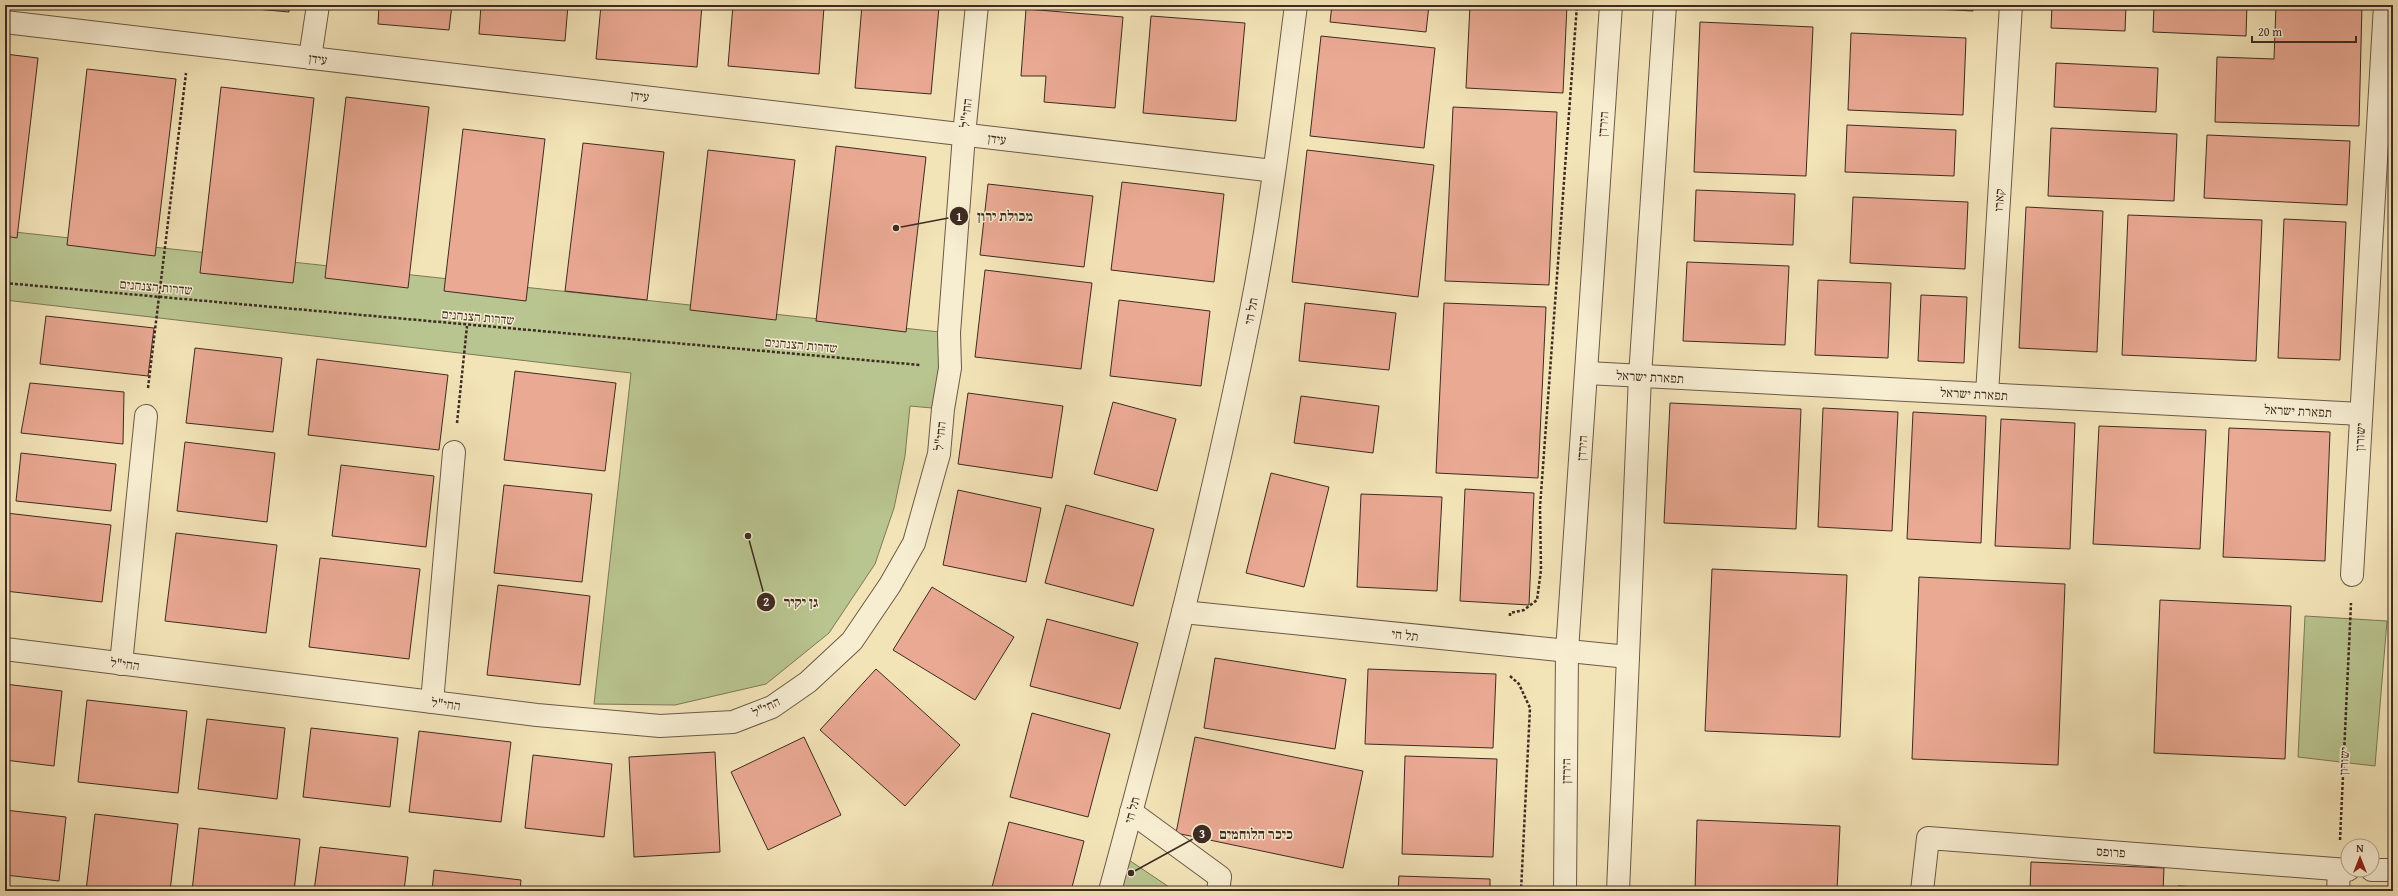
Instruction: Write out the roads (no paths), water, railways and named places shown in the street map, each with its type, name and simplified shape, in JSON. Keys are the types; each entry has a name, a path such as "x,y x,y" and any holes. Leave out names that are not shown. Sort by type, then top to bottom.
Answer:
{"street":[{"path":"310,58 318,5"},
{"name":"החי\"ל","path":"5,649 537,715 660,726 733,722 772,707 808,682 852,641 890,585 914,542 939,454 943,409 950,368 949,333 964,135 977,5"},
{"name":"תל חי","path":"1110,891 1183,612 1224,439 1252,310 1274,171 1296,5"},
{"name":"הירדן","path":"1565,891 1567,651 1611,5"},
{"path":"1618,891 1640,376 1665,5"},
{"name":"קארו","path":"1986,394 2011,5"},
{"name":"ישורון","path":"2352,575 2361,414 2385,150 2385,5"},
{"name":"עידן","path":"5,22 1274,171"},
{"name":"תפארת ישראל","path":"1587,373 2361,414"},
{"path":"121,664 146,416"},
{"path":"432,702 454,452"},
{"name":"תל חי","path":"1183,612 1628,657"},
{"path":"1131,812 1220,877 1218,891"},
{"name":"פרופס","path":"1922,891 1928,838 2340,877"},
{"path":"2380,870 2393,870"}],"place":[{"name":"מכולת ירון","path":"896,228"},
{"name":"גן יקיר","path":"748,536"},
{"name":"כיכר הלוחמים","path":"1131,873"}]}
